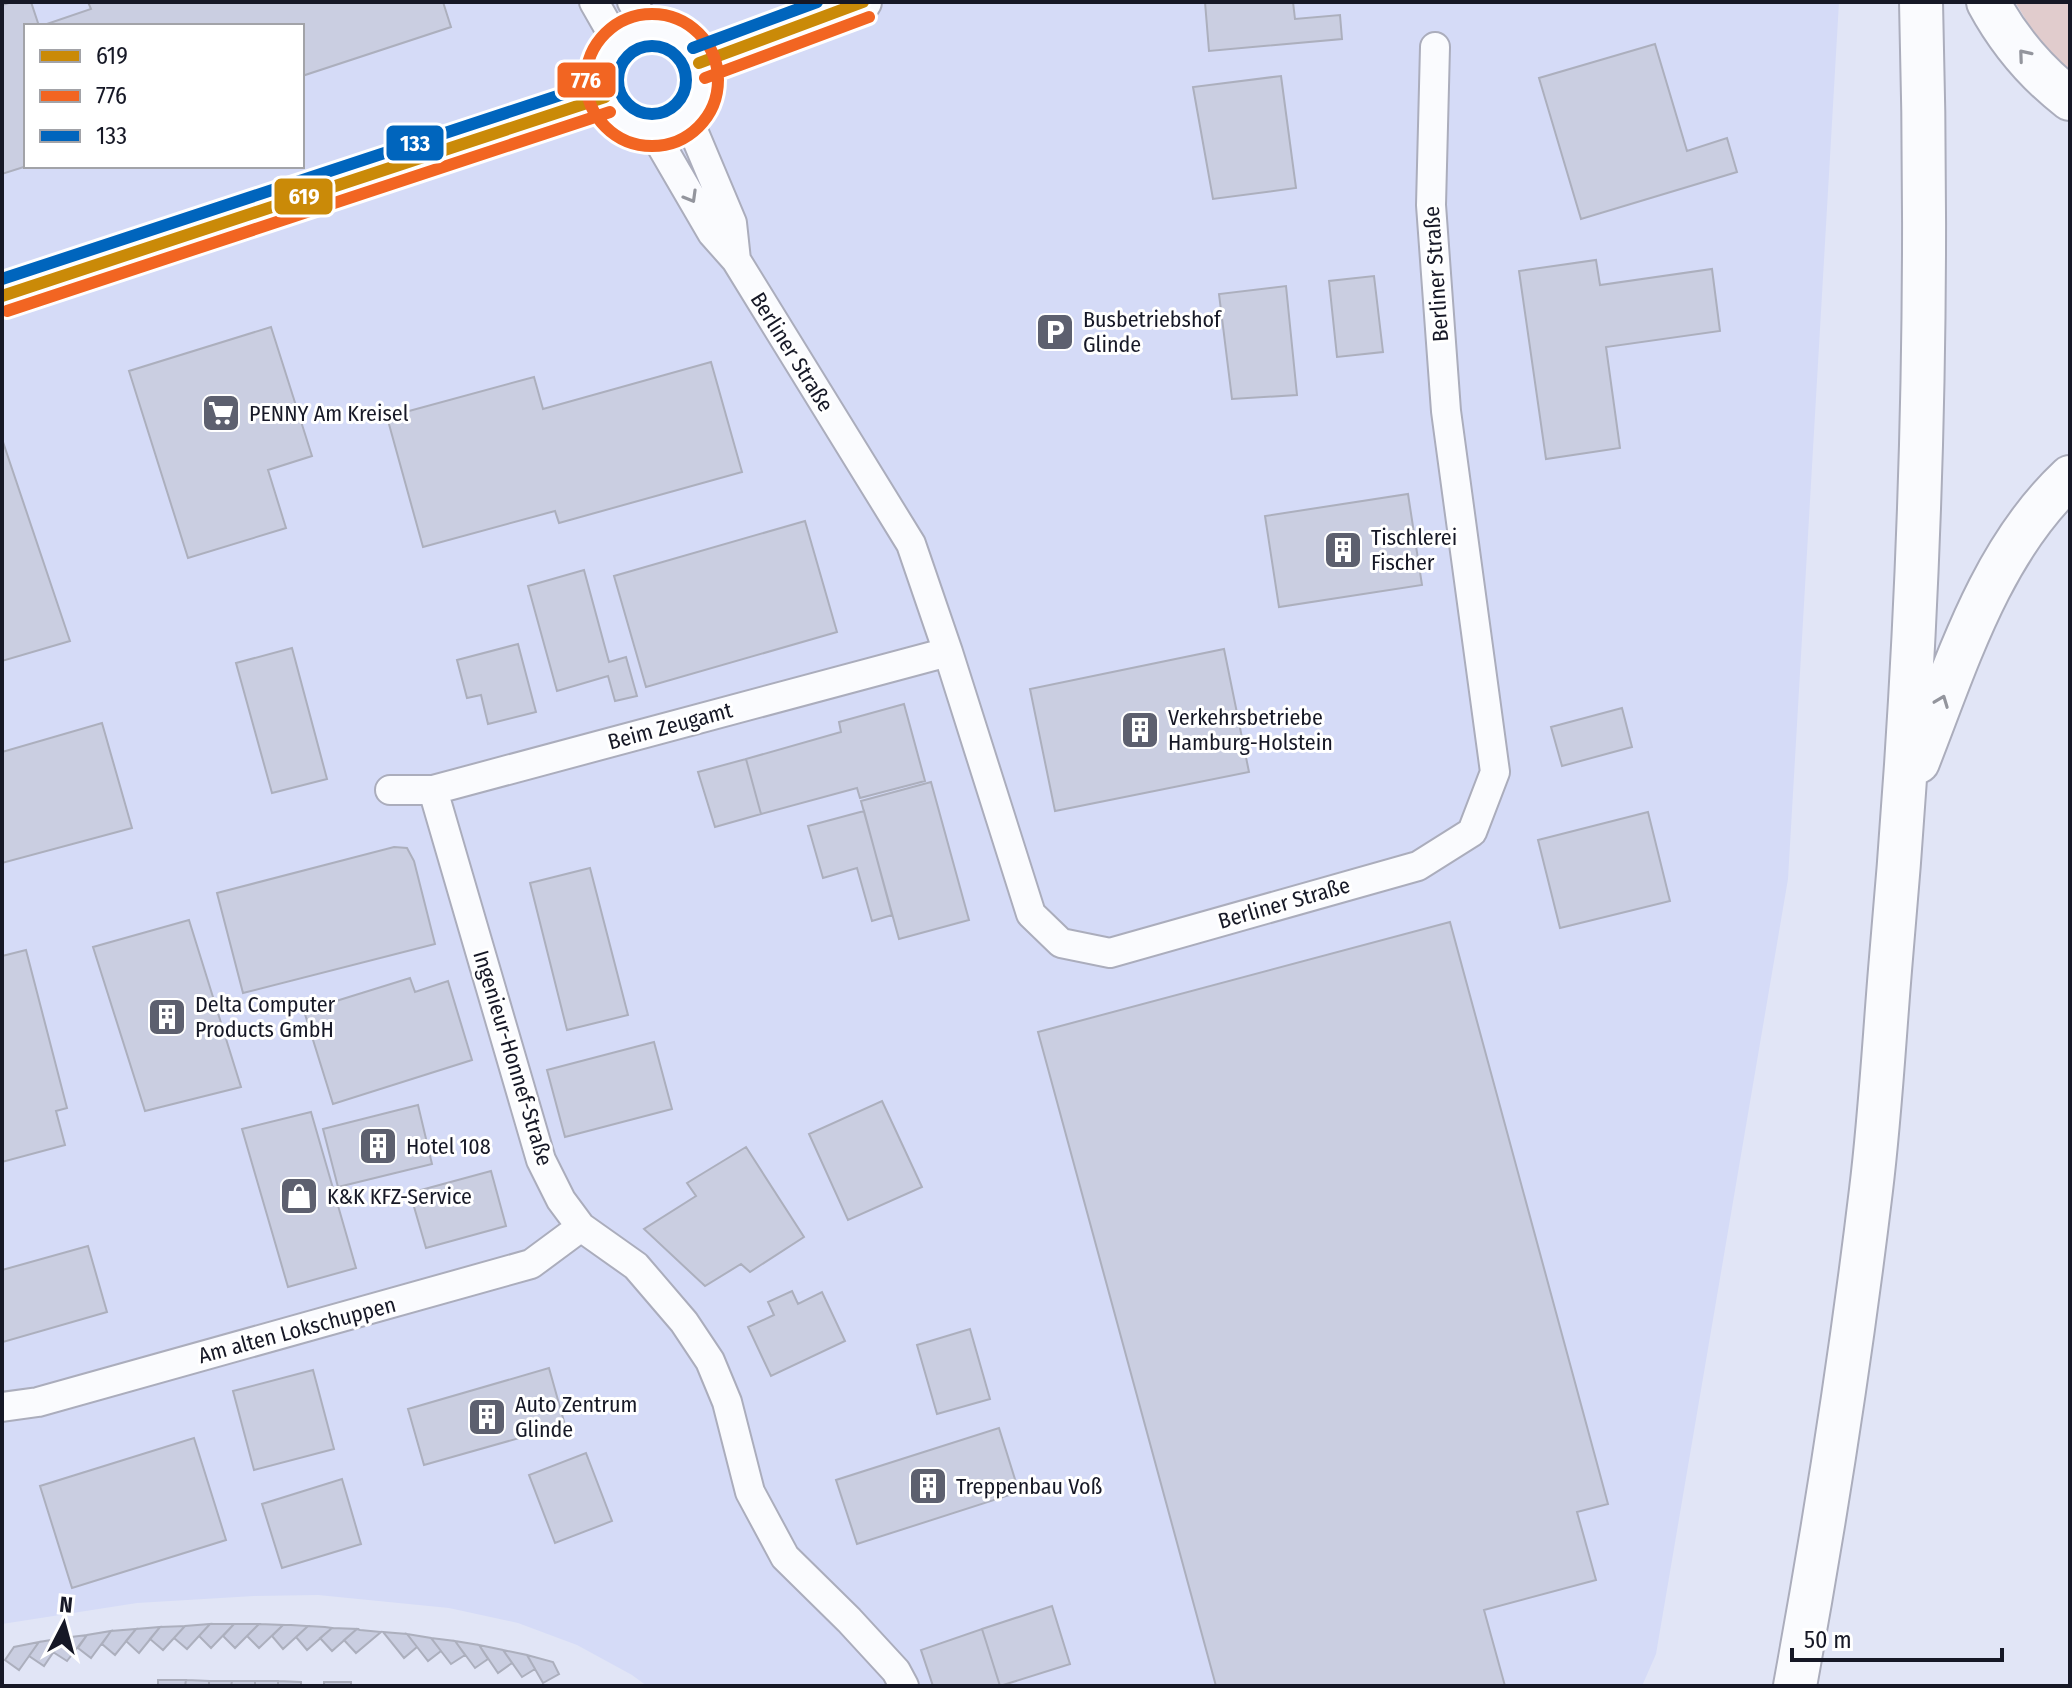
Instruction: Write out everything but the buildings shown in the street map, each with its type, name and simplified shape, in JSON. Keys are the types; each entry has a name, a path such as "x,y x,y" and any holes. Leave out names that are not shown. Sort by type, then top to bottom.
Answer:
{"highway":[{"path":"1795,1686 1842,1396 1871,1188 1904,800 1924,358 1921,2"},
{"path":"1988,2 2025,59 2070,99"},
{"path":"1904,800 1989,588 2037,514 2070,477"}],"main road":[{"path":"699,63 863,2"},
{"path":"633,25 679,38 691,49 699,63 701,91 687,116 677,124 652,130 637,128 623,121 605,97 603,69 609,55 633,25"},
{"path":"2,296 605,97"}],"street":[{"path":"594,2 633,25"},
{"name":"Berliner Straße","path":"652,130 712,233 736,260 911,544 1031,914 1061,943 1110,953 1418,866 1472,832 1495,772 1446,411 1431,205 1435,47"},
{"name":"Berliner Straße","path":"687,116 732,223 736,260"},
{"name":"Beim Zeugamt","path":"390,790 433,790 948,652"},
{"name":"Ingenieur-Honnef-Straße","path":"433,790 541,1160 561,1200 581,1227 636,1266 684,1322 710,1361 727,1402 750,1492 785,1557 849,1620 896,1671 904,1686"},
{"name":"Am alten Lokschuppen","path":"2,1407 38,1402 531,1264 581,1227"}],"shaded area":[{"path":"2,2 1839,2 1788,879 1656,1654 1642,1686 647,1686 577,1645 518,1623 449,1608 318,1595 137,1603 2,1624"},
{"path":"2015,2 2070,2 2070,73 2047,54"}],"transit line":[{"name":"133","path":"693,48 817,2"},
{"name":"619","path":"699,63 863,2"},
{"name":"776","path":"652,14 689,25 707,43 718,80 707,117 689,135 652,146 615,135 597,117 586,80 597,43 615,25 652,14"},
{"name":"776","path":"705,78 869,17"},
{"name":"133","path":"652,46 676,56 686,80 676,104 652,114 628,104 618,80 628,56 652,46"},
{"name":"133","path":"2,279 600,82"},
{"name":"619","path":"2,296 605,97"},
{"name":"776","path":"7,311 610,112"}],"place":[{"name":"Busbetriebshof Glinde","path":"1055,332"},
{"name":"PENNY Am Kreisel","path":"221,413"},
{"name":"Tischlerei Fischer","path":"1343,550"},
{"name":"Verkehrsbetriebe Hamburg-Holstein","path":"1140,730"},
{"name":"Delta Computer Products GmbH","path":"167,1017"},
{"name":"Hotel 108","path":"378,1146"},
{"name":"K&K KFZ-Service","path":"299,1196"},
{"name":"Auto Zentrum Glinde","path":"487,1417"},
{"name":"Treppenbau Voß","path":"928,1486"}]}
